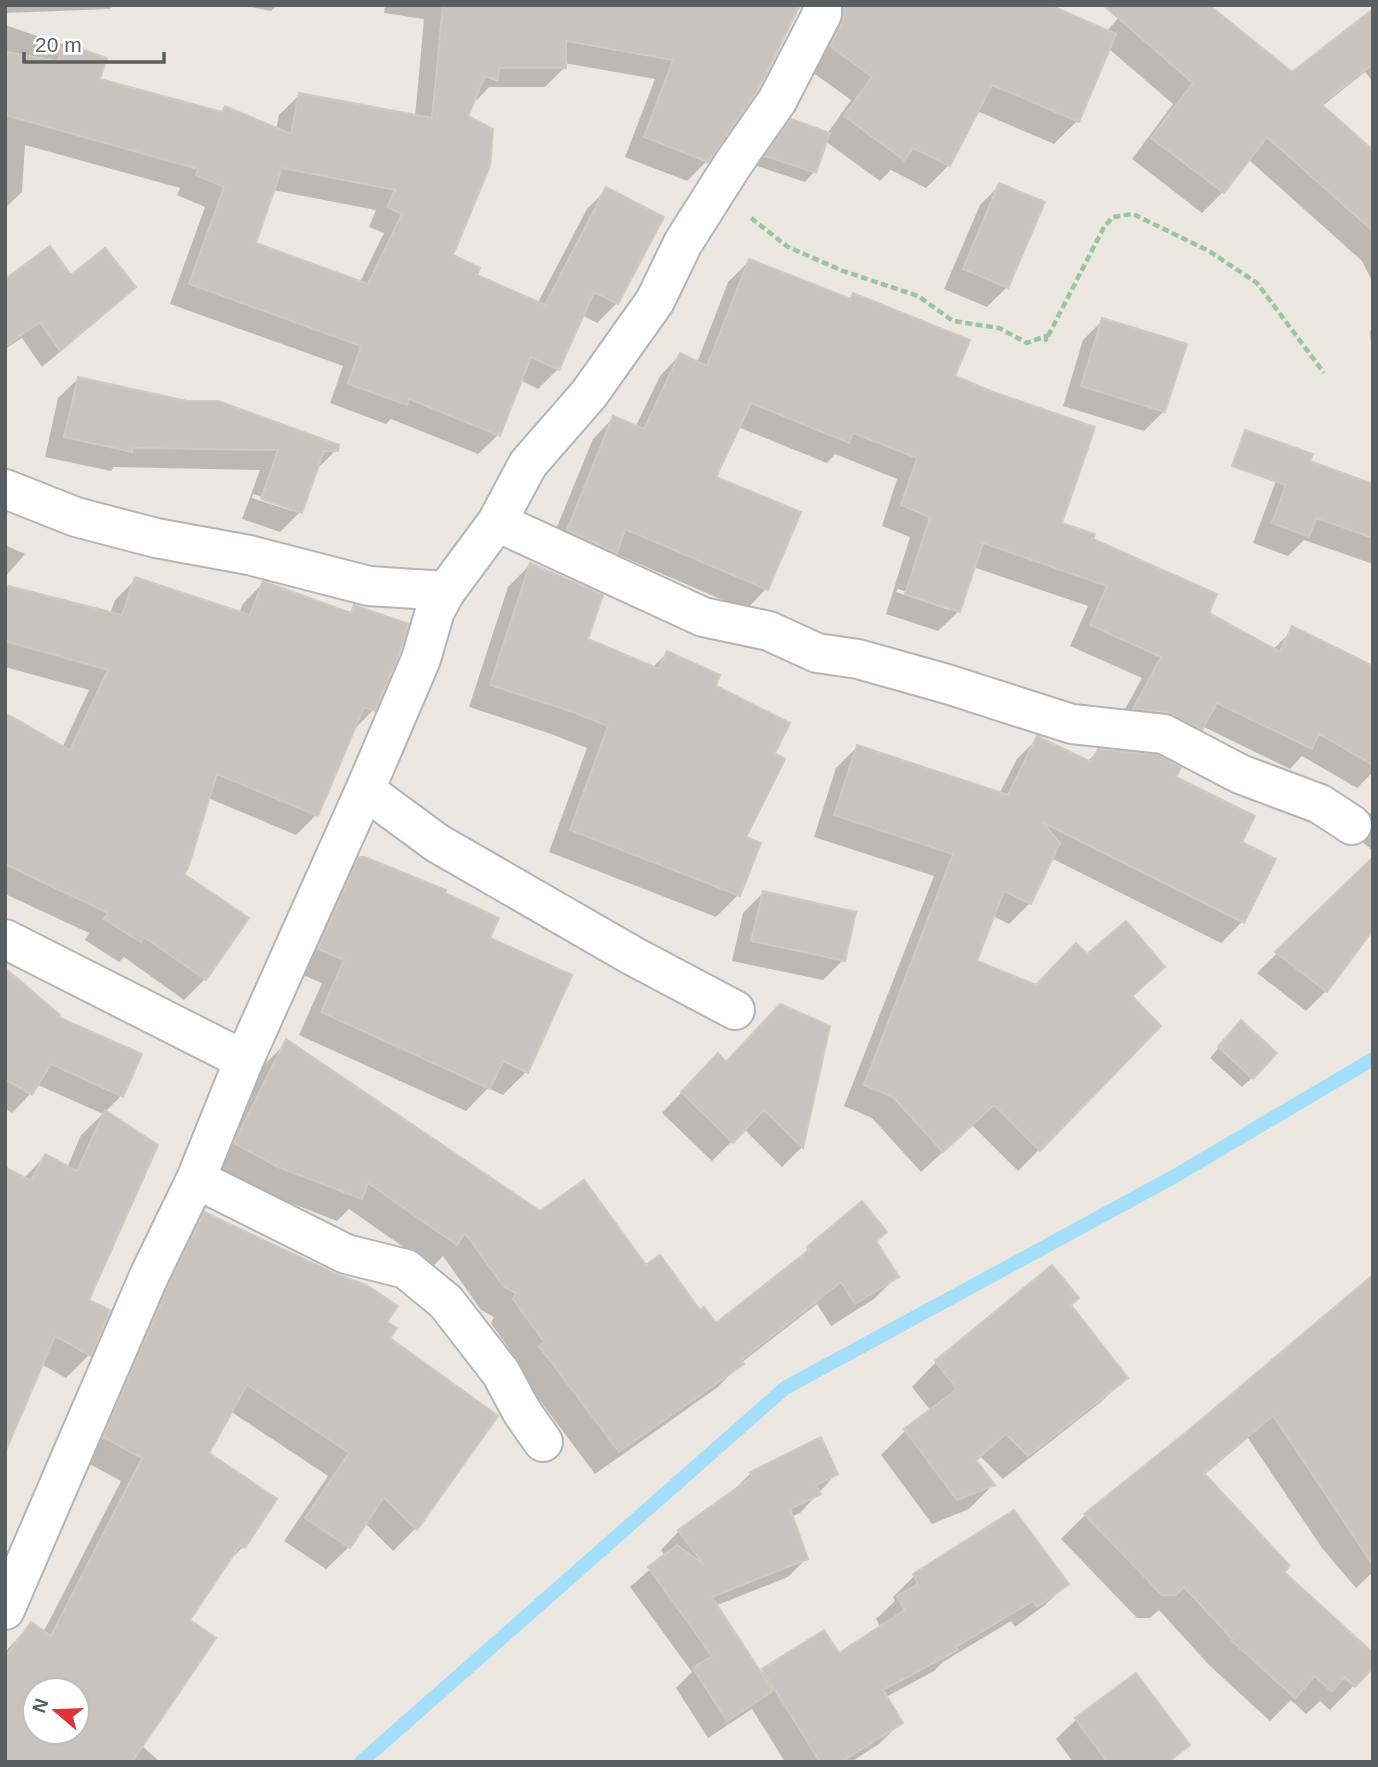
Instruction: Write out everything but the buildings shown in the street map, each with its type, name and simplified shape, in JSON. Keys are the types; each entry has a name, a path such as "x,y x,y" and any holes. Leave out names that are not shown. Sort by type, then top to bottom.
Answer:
{"street":[{"path":"6,1608 149,1276 196,1179 244,1060 365,790 421,659 435,611 446,591 497,522 528,464 589,394 655,301 683,243 777,101 822,14 822,5"},
{"path":"5,489 76,517 156,538 249,555 369,586 446,591"},
{"path":"497,522 703,617 769,631 817,653 883,666 1072,724 1164,734 1240,774 1320,804 1352,825"},
{"path":"365,790 437,843 633,956 735,1010"},
{"path":"5,939 244,1060"},
{"path":"196,1179 346,1254 406,1269 446,1302 500,1374 543,1442"}],"path":[{"path":"717,192 788,247 843,271 918,296 953,321 999,328 1027,343 1046,335 1046,340 1104,226 1112,217 1133,214 1209,251 1257,283 1324,373"}],"waterway":[{"path":"361,1762 785,1388 1175,1176 1373,1059"}]}
